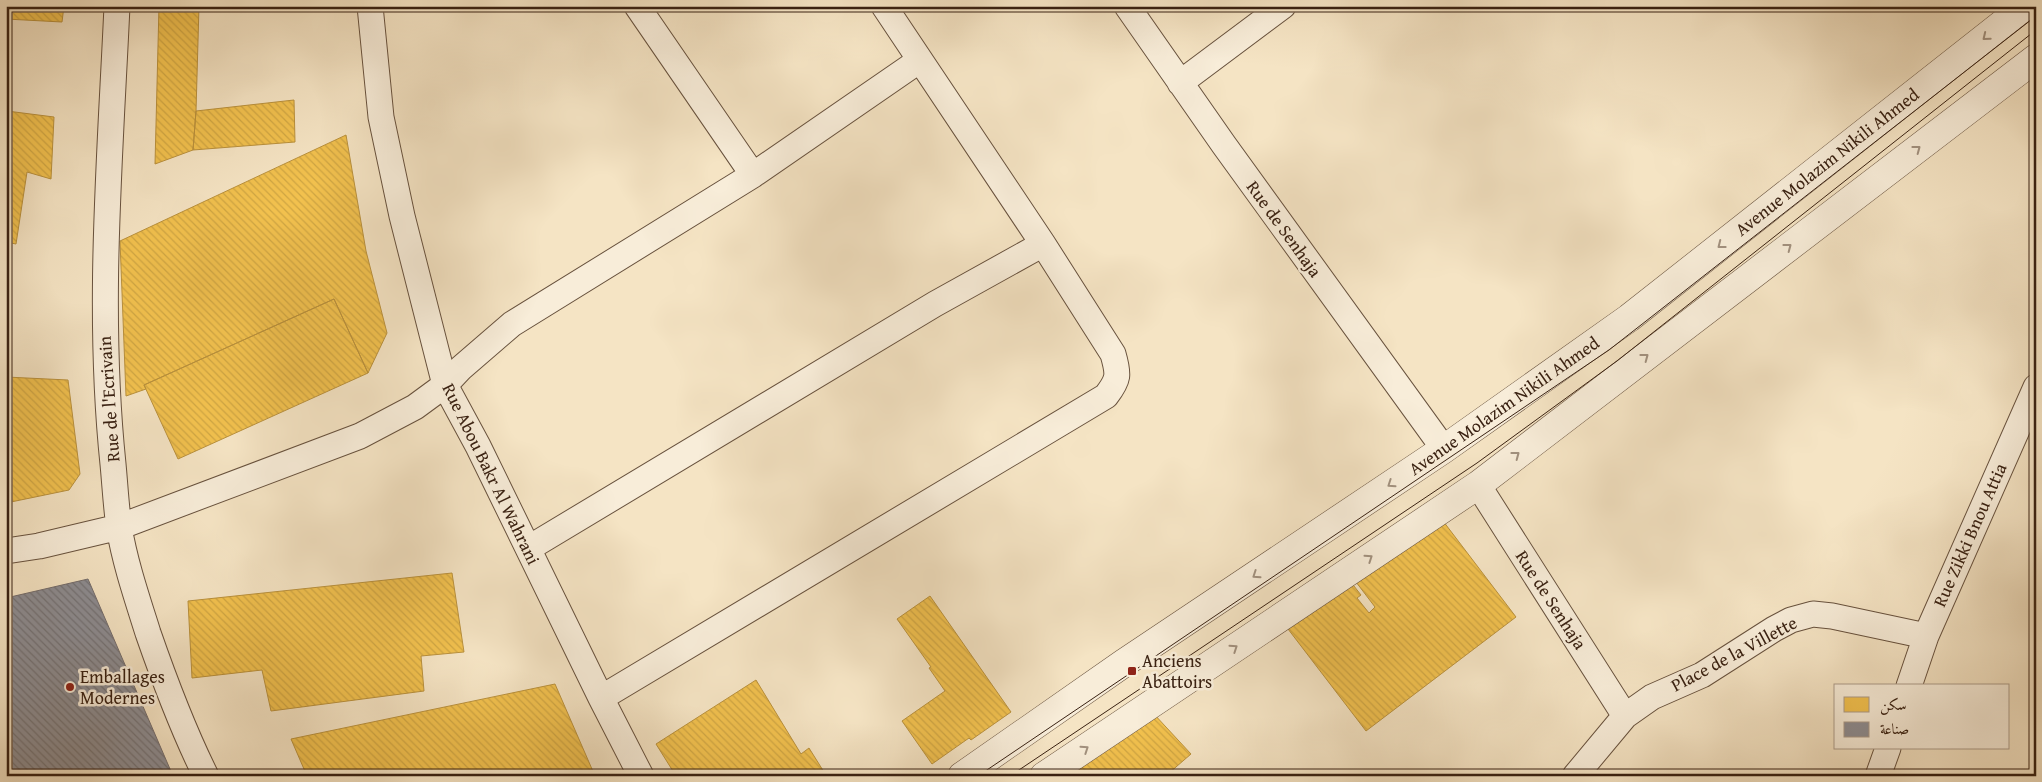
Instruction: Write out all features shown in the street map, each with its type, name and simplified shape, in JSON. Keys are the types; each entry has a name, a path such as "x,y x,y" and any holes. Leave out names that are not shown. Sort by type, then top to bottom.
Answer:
{"street":[{"name":"Rue de l'Ecrivain","path":"117,6 105,256 104,326 108,416 119,526 138,602 164,679 206,776"},
{"name":"Rue Abou Bakr Al Wahrani","path":"370,6 381,117 402,216 445,384 529,548 601,698 642,776"},
{"path":"638,6 753,174"},
{"path":"601,698 1106,396 1116,383 1118,372 1113,354 1043,244 884,6"},
{"name":"Rue de Senhaja","path":"1127,6 1180,84 1444,449"},
{"path":"1180,84 1283,6"},
{"name":"Avenue Molazim Nikili Ahmed","path":"962,776 1124,663 1444,449 1629,318 2024,6"},
{"path":"1044,776 1478,485 2036,58"},
{"path":"6,551 39,546 119,526 360,436 415,407 445,384 512,324 753,174 920,60"},
{"path":"529,548 935,304 1043,244"},
{"name":"Rue Zikki Bnou Attia","path":"1910,684 1926,636 2036,387"},
{"name":"Rue de Senhaja","path":"1478,485 1625,716"},
{"name":"Place de la Villette","path":"1575,776 1625,716 1652,697 1702,675 1791,620 1813,614 1832,616 1926,636"},
{"path":"1878,776 1887,750"}],"building: سكن":[{"path":"6,6 64,6 62,22 6,19"},
{"path":"159,6 199,6 193,150 155,164"},
{"path":"294,100 295,142 193,150 196,111"},
{"path":"7,111 54,117 51,179 27,172 16,244 6,242"},
{"path":"346,135 366,251 387,333 368,373 334,299 144,385 146,389 126,396 120,241"},
{"path":"334,299 368,373 178,459 144,385"},
{"path":"6,377 68,380 80,474 69,490 6,503"},
{"path":"1440,517 1516,617 1366,731 1288,629 1350,581 1361,595 1357,598 1369,613 1375,607 1356,582"},
{"path":"452,573 464,652 421,656 424,691 271,711 262,670 192,678 188,601"},
{"path":"930,596 1011,712 932,764 902,721 945,691 929,668 931,667 897,619"},
{"path":"756,680 801,754 809,748 824,772 826,770 830,776 676,776 656,744"},
{"path":"555,684 595,776 307,776 291,739"},
{"path":"1153,713 1191,754 1169,773 1171,776 1065,776"}],"building: صناعة":[{"name":"Emballages Modernes","path":"88,579 173,776 6,776 6,598"}],"tram line":[{"path":"978,776 1609,350 2036,16"},
{"path":"1010,776 1477,463 1617,361 2036,30"}],"place":[{"name":"Anciens Abattoirs","path":"1132,671"},
{"name":"Emballages Modernes","path":"70,687"}]}
